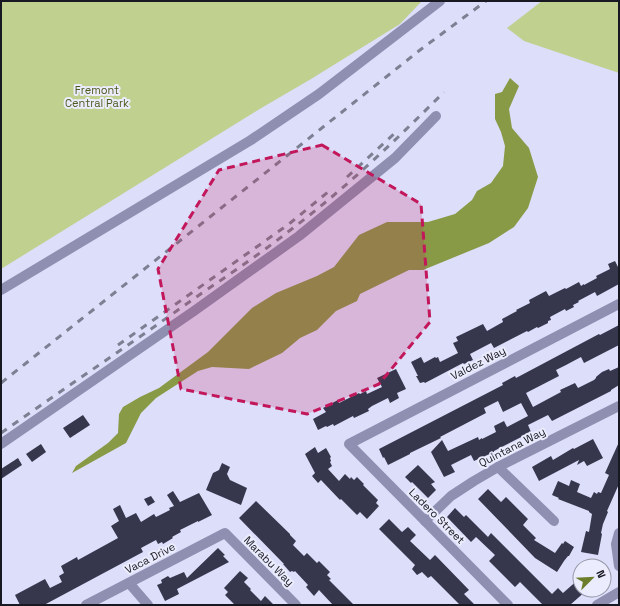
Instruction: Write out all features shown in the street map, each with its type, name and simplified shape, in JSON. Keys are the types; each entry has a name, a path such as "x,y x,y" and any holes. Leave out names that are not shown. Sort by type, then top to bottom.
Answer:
{"street":[{"path":"1,290 252,140 319,94 440,1"},
{"path":"1,444 194,311 299,236 395,158 436,116"},
{"name":"Valdez Way","path":"349,444 619,304"},
{"name":"Quintana Way","path":"425,521 451,496 498,467 619,406"},
{"name":"Ladero Street","path":"349,444 508,605"},
{"path":"498,467 554,522"},
{"name":"Vaca Drive","path":"86,605 225,533"},
{"name":"Marabu Way","path":"225,533 296,605"},
{"path":"619,533 616,544 619,566"},
{"path":"128,583 148,605"},
{"path":"597,605 619,592"}],"highlighted area":[{"path":"322,145 421,204 430,322 379,384 307,414 181,389 158,269 219,170"}],"green space":[{"name":"Fremont Central Park","path":"1,1 422,1 400,24 1,269"},
{"path":"542,1 619,1 619,73 524,41 507,28"}],"shaded area":[{"path":"510,78 519,86 509,109 512,128 529,148 538,177 528,208 514,227 489,243 423,270 409,270 360,294 357,301 336,311 317,330 300,338 282,353 249,369 212,367 198,371 156,398 141,413 126,443 72,473 76,466 108,443 118,433 119,414 123,407 159,388 208,352 252,308 276,293 317,276 334,267 359,235 387,222 428,222 455,214 472,200 477,191 491,183 503,166 505,146 495,119 495,94 502,92"}],"building":[{"path":"615,261 619,269 619,284 597,296 595,292 578,301 579,302 573,305 574,307 566,311 565,309 550,317 551,320 548,321 548,323 538,328 537,327 528,332 527,331 494,348 491,343 470,354 473,360 464,364 463,363 425,383 420,383 411,362 421,357 424,363 438,357 440,362 458,353 453,343 458,341 456,337 483,324 487,331 503,322 502,319 530,303 529,300 546,291 549,296 579,282 581,286 584,285 597,278 596,276 610,269 608,264"},
{"path":"619,325 619,345 584,363 581,357 556,370 559,376 526,393 533,407 561,392 560,390 575,383 578,388 594,380 602,372 609,369 610,371 619,367 619,385 611,391 552,421 548,415 528,425 531,432 474,461 471,455 451,465 455,472 444,477 431,452 442,440 448,451 478,437 479,440 482,439 496,432 494,426 504,421 507,427 528,416 521,403 503,412 498,401 484,408 486,413 388,465 384,457 383,458 379,449 503,385 502,383 515,376 516,378"},
{"path":"396,369 406,389 397,393 399,398 390,403 388,398 372,406 368,409 369,411 354,418 353,416 334,426 333,424 318,430 313,419 326,412 323,408 338,400 339,403 359,393 360,394 366,391 367,394 382,387 377,378"},
{"path":"83,415 90,425 70,438 63,428"},
{"path":"593,439 603,458 587,466 584,461 577,465 579,460 539,481 532,467 551,456 553,460 573,448 574,449"},
{"path":"619,442 619,484 603,524 598,555 581,552 586,531 589,532 592,514 589,511 558,499 559,498 552,495 558,481 569,486 571,480 580,484 577,492 591,498 594,492 597,494 598,492 601,493 609,475 605,473"},
{"path":"41,444 46,452 32,462 26,454"},
{"path":"315,447 318,453 326,448 331,457 330,462 332,466 328,469 339,481 345,474 350,479 351,477 354,480 357,477 378,500 376,503 379,506 367,519 360,512 357,515 321,480 318,483 312,476 315,473 305,454"},
{"path":"18,458 22,465 1,479 1,469"},
{"path":"222,463 230,467 227,474 230,480 247,488 241,505 206,490 213,473 219,470"},
{"path":"418,465 435,482 431,484 436,490 428,498 405,477"},
{"path":"488,489 501,502 506,497 528,519 523,525 536,538 534,540 555,553 565,541 574,547 557,572 535,558 478,499"},
{"path":"173,491 180,502 199,493 212,515 180,530 181,532 163,544 162,542 158,544 156,540 141,548 143,552 44,605 20,605 15,595 45,579 50,588 62,582 59,576 64,573 61,566 77,557 78,560 118,538 111,526 119,521 113,509 120,505 126,518 136,513 141,522 154,514 156,517 170,510 169,508 174,506 167,495"},
{"path":"151,496 155,502 148,506 144,499"},
{"path":"256,501 290,534 296,541 293,545 304,556 307,553 317,563 319,561 330,572 327,575 331,579 329,580 354,605 333,605 319,590 314,596 306,587 308,585 295,571 290,572 239,518"},
{"path":"455,508 464,517 466,515 488,537 491,533 552,594 558,588 563,593 572,585 572,598 578,598 570,605 543,605 520,582 515,587 489,561 495,555 476,537 471,542 447,517"},
{"path":"389,519 402,532 408,527 416,535 410,541 430,560 435,555 469,590 464,594 475,605 460,605 431,576 428,578 422,572 417,575 412,569 415,565 379,529"},
{"path":"218,548 229,562 177,589 179,594 165,601 157,585 162,583 161,580 168,576 170,578 184,572 187,578"},
{"path":"240,571 248,578 244,582 261,601 265,596 274,605 235,605 225,595 228,592 224,588"}],"railway":[{"path":"1,383 420,50 486,1"},
{"path":"1,433 282,237 352,180 444,92"},
{"path":"347,177 394,134"},
{"path":"118,345 289,224 328,192"}]}
